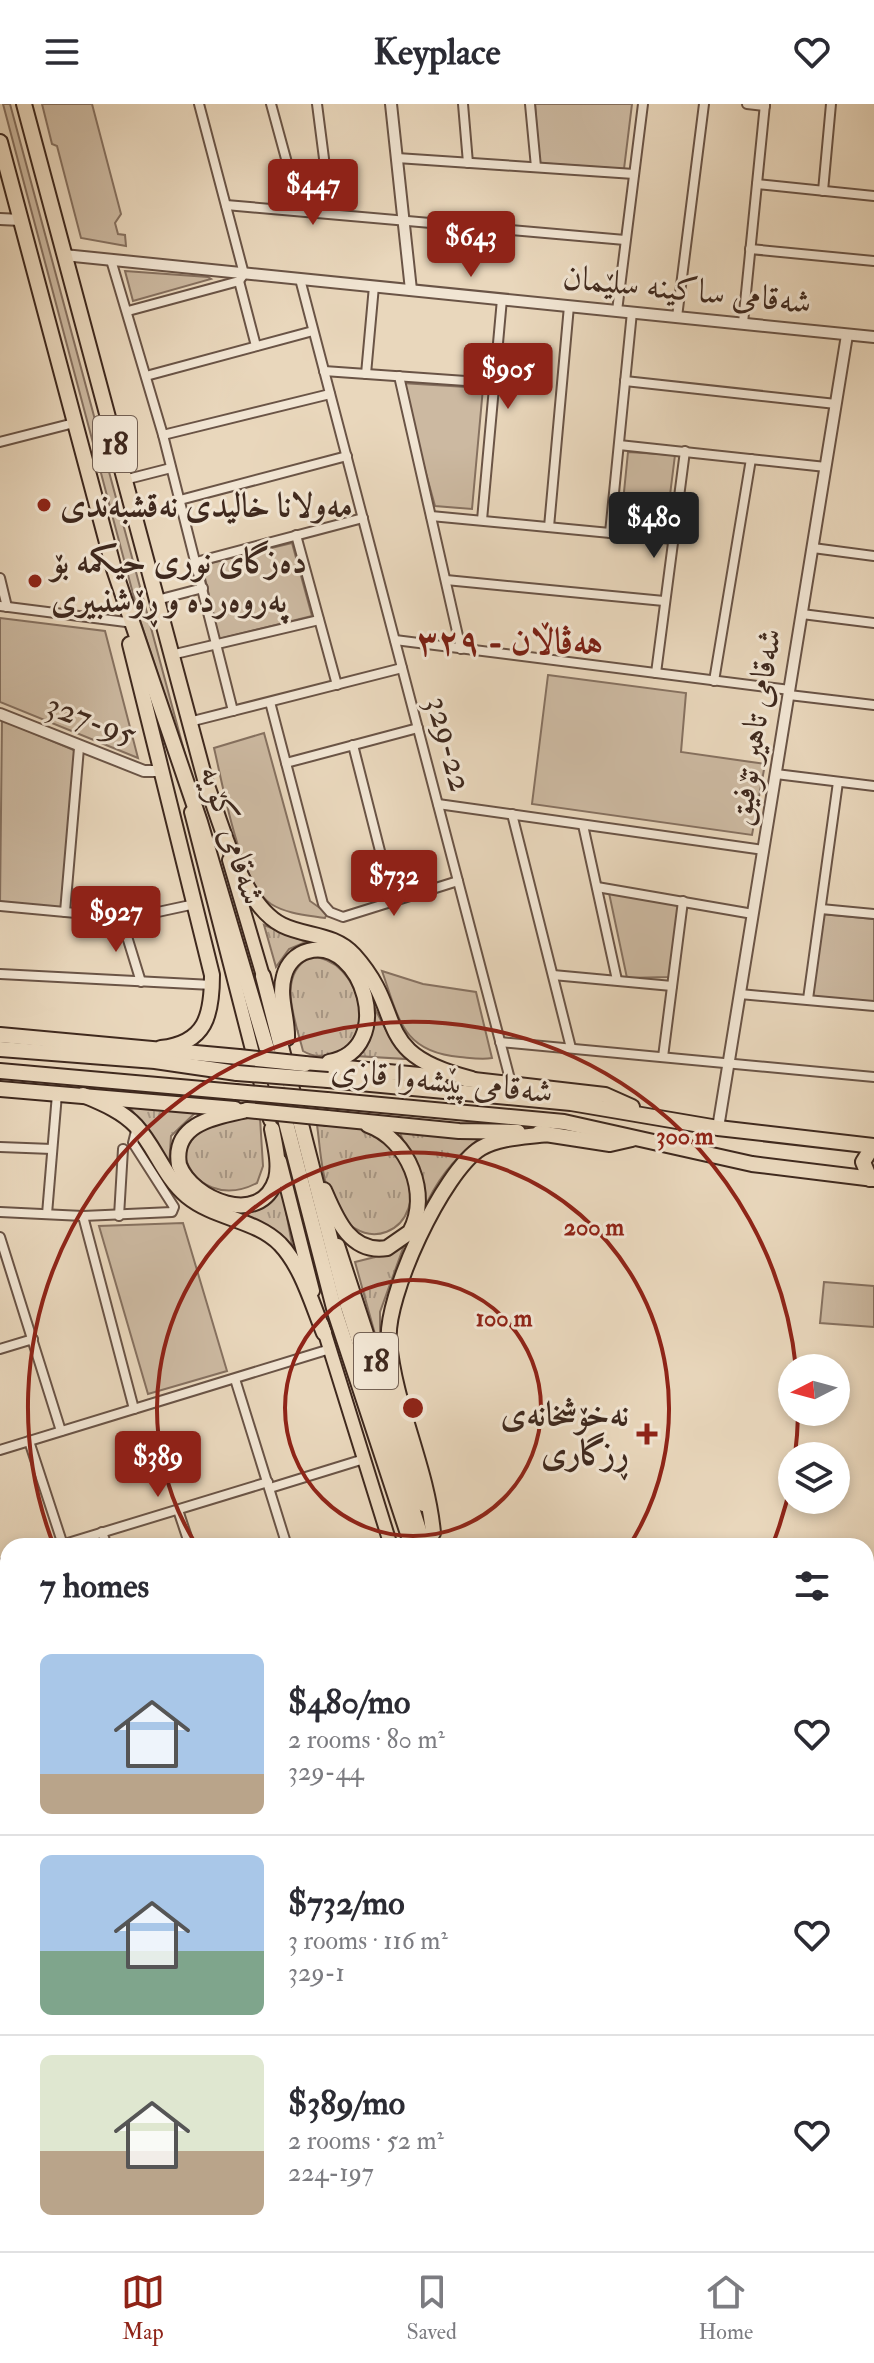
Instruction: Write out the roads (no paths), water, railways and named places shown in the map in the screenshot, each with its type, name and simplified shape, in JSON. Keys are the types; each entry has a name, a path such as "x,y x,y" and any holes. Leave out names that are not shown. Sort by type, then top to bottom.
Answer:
{"highway":[{"name":"شەقامی کۆیە","path":"24,104 206,783"},
{"name":"شەقامی کۆیە","path":"0,142 114,569 184,785 204,837 295,1133 335,1312 409,1538"},
{"path":"114,569 138,686 195,904 212,985 209,1011 197,1034 182,1046 161,1048"},
{"path":"206,783 249,892 259,907 281,925 332,939 348,949 370,978 391,1026 409,1052 432,1068 472,1079"},
{"path":"285,1054 287,1026 282,988 285,972 303,952 321,949 334,952 348,964 360,986 367,1016 365,1035 345,1058 305,1064"},
{"name":"شەقامی کۆیە","path":"263,976 285,1054 295,1133 307,1150 346,1300 421,1538"},
{"path":"0,1035 511,1083 605,1095 644,1113"},
{"name":"شەقامی پێشەوا قازی","path":"0,1049 155,1061 237,1073 644,1113 718,1128 874,1146"},
{"name":"شەقامی پێشەوا قازی","path":"0,1071 564,1122 752,1164 872,1179"},
{"path":"0,1089 459,1131 547,1134 610,1144 637,1138"},
{"path":"83,1095 113,1109 137,1127 165,1171 187,1196 210,1210 262,1231 280,1244 295,1265 324,1333"},
{"path":"247,1110 199,1123 182,1139 179,1165 194,1188 213,1199 234,1205 247,1205 264,1197 277,1175 272,1129"},
{"path":"307,1150 338,1223 346,1233 373,1249 400,1242 414,1226 417,1209 416,1185 408,1160 388,1135 353,1120"},
{"path":"435,1538 426,1488 391,1356 388,1325 392,1305 417,1244 461,1164 489,1144 547,1134"},
{"path":"872,1179 863,1162 874,1146"}],"main road":[{"name":"شەقامی کۆیە","path":"206,783 263,976"},
{"path":"184,785 324,1333 389,1538"},
{"name":"شەقامی کۆیە","path":"314,1178 435,1538"}],"street":[{"path":"199,104 226,205 256,346"},
{"path":"271,104 300,210"},
{"path":"317,104 331,213"},
{"path":"391,104 411,290"},
{"path":"463,104 468,163"},
{"path":"530,104 536,167"},
{"path":"617,311 643,104"},
{"path":"677,317 704,104"},
{"path":"743,323 765,105 747,104"},
{"path":"823,191 831,104"},
{"path":"397,158 634,174"},
{"path":"757,184 874,196"},
{"path":"226,205 625,240"},
{"path":"0,219 21,220"},
{"path":"750,249 874,261"},
{"name":"شەقامی ساکینە سلێمان","path":"64,255 242,278 300,279 874,337"},
{"path":"111,260 163,435 233,711"},
{"path":"128,311 242,278"},
{"name":"329-22","path":"300,279 511,1083"},
{"path":"366,374 374,286"},
{"path":"482,520 502,299"},
{"path":"549,527 569,306"},
{"path":"610,533 632,312"},
{"path":"146,376 313,331"},
{"name":"شەقامی تاهیر تۆفیق","path":"718,1128 847,335"},
{"path":"324,371 494,383"},
{"path":"399,376 461,649"},
{"path":"625,381 836,404"},
{"path":"163,435 330,394"},
{"path":"0,442 74,423"},
{"path":"619,445 826,467"},
{"path":"656,673 685,451"},
{"path":"180,500 347,456"},
{"path":"714,681 751,459"},
{"path":"124,480 171,468"},
{"path":"431,516 673,539"},
{"path":"196,562 363,518"},
{"path":"296,535 337,685"},
{"path":"813,548 874,556"},
{"path":"0,578 3,606 126,622"},
{"path":"446,580 664,601"},
{"path":"157,600 203,588"},
{"path":"802,614 874,623"},
{"path":"171,655 319,620"},
{"path":"395,640 874,705"},
{"path":"189,722 402,668"},
{"path":"270,702 323,904 330,912 343,917 458,881"},
{"name":"327-95","path":"0,714 79,748 144,771 162,771"},
{"path":"286,763 418,728"},
{"path":"353,745 393,902"},
{"path":"65,912 79,748"},
{"path":"776,774 874,786"},
{"path":"808,999 838,782"},
{"path":"438,804 764,850"},
{"path":"512,814 571,1048"},
{"path":"583,825 617,980"},
{"path":"597,887 753,914"},
{"path":"663,1057 683,901"},
{"path":"0,906 121,917 195,904"},
{"path":"821,909 874,914"},
{"path":"121,917 141,982"},
{"path":"0,974 212,985"},
{"path":"553,975 672,986"},
{"path":"740,994 874,1006"},
{"path":"500,1042 874,1077"},
{"path":"47,1214 57,1094"},
{"path":"0,1212 83,1216 169,1214 174,1207 133,1143 137,1127"},
{"path":"0,1147 52,1149"},
{"path":"119,1216 123,1149"},
{"path":"83,1216 134,1409"},
{"path":"0,1237 61,1431"},
{"path":"0,1349 33,1339"},
{"path":"0,1450 330,1349"},
{"path":"235,1379 285,1538"},
{"path":"29,1441 59,1538"},
{"path":"83,1538 364,1459"},
{"path":"178,1510 187,1538"},
{"path":"102,1532 104,1538"}],"place":[{"name":"مەولانا خالیدی نەقشبەندی","path":"44,505"},
{"name":"دەزگای نوری حیکمە بۆ پەروەردە و ڕۆشنبیری","path":"35,581"},
{"name":"نەخۆشخانەی ڕزگاری","path":"647,1434"}],"district":[{"name":"هەڤاڵان - ٣٢٩","path":"510,641"}]}
